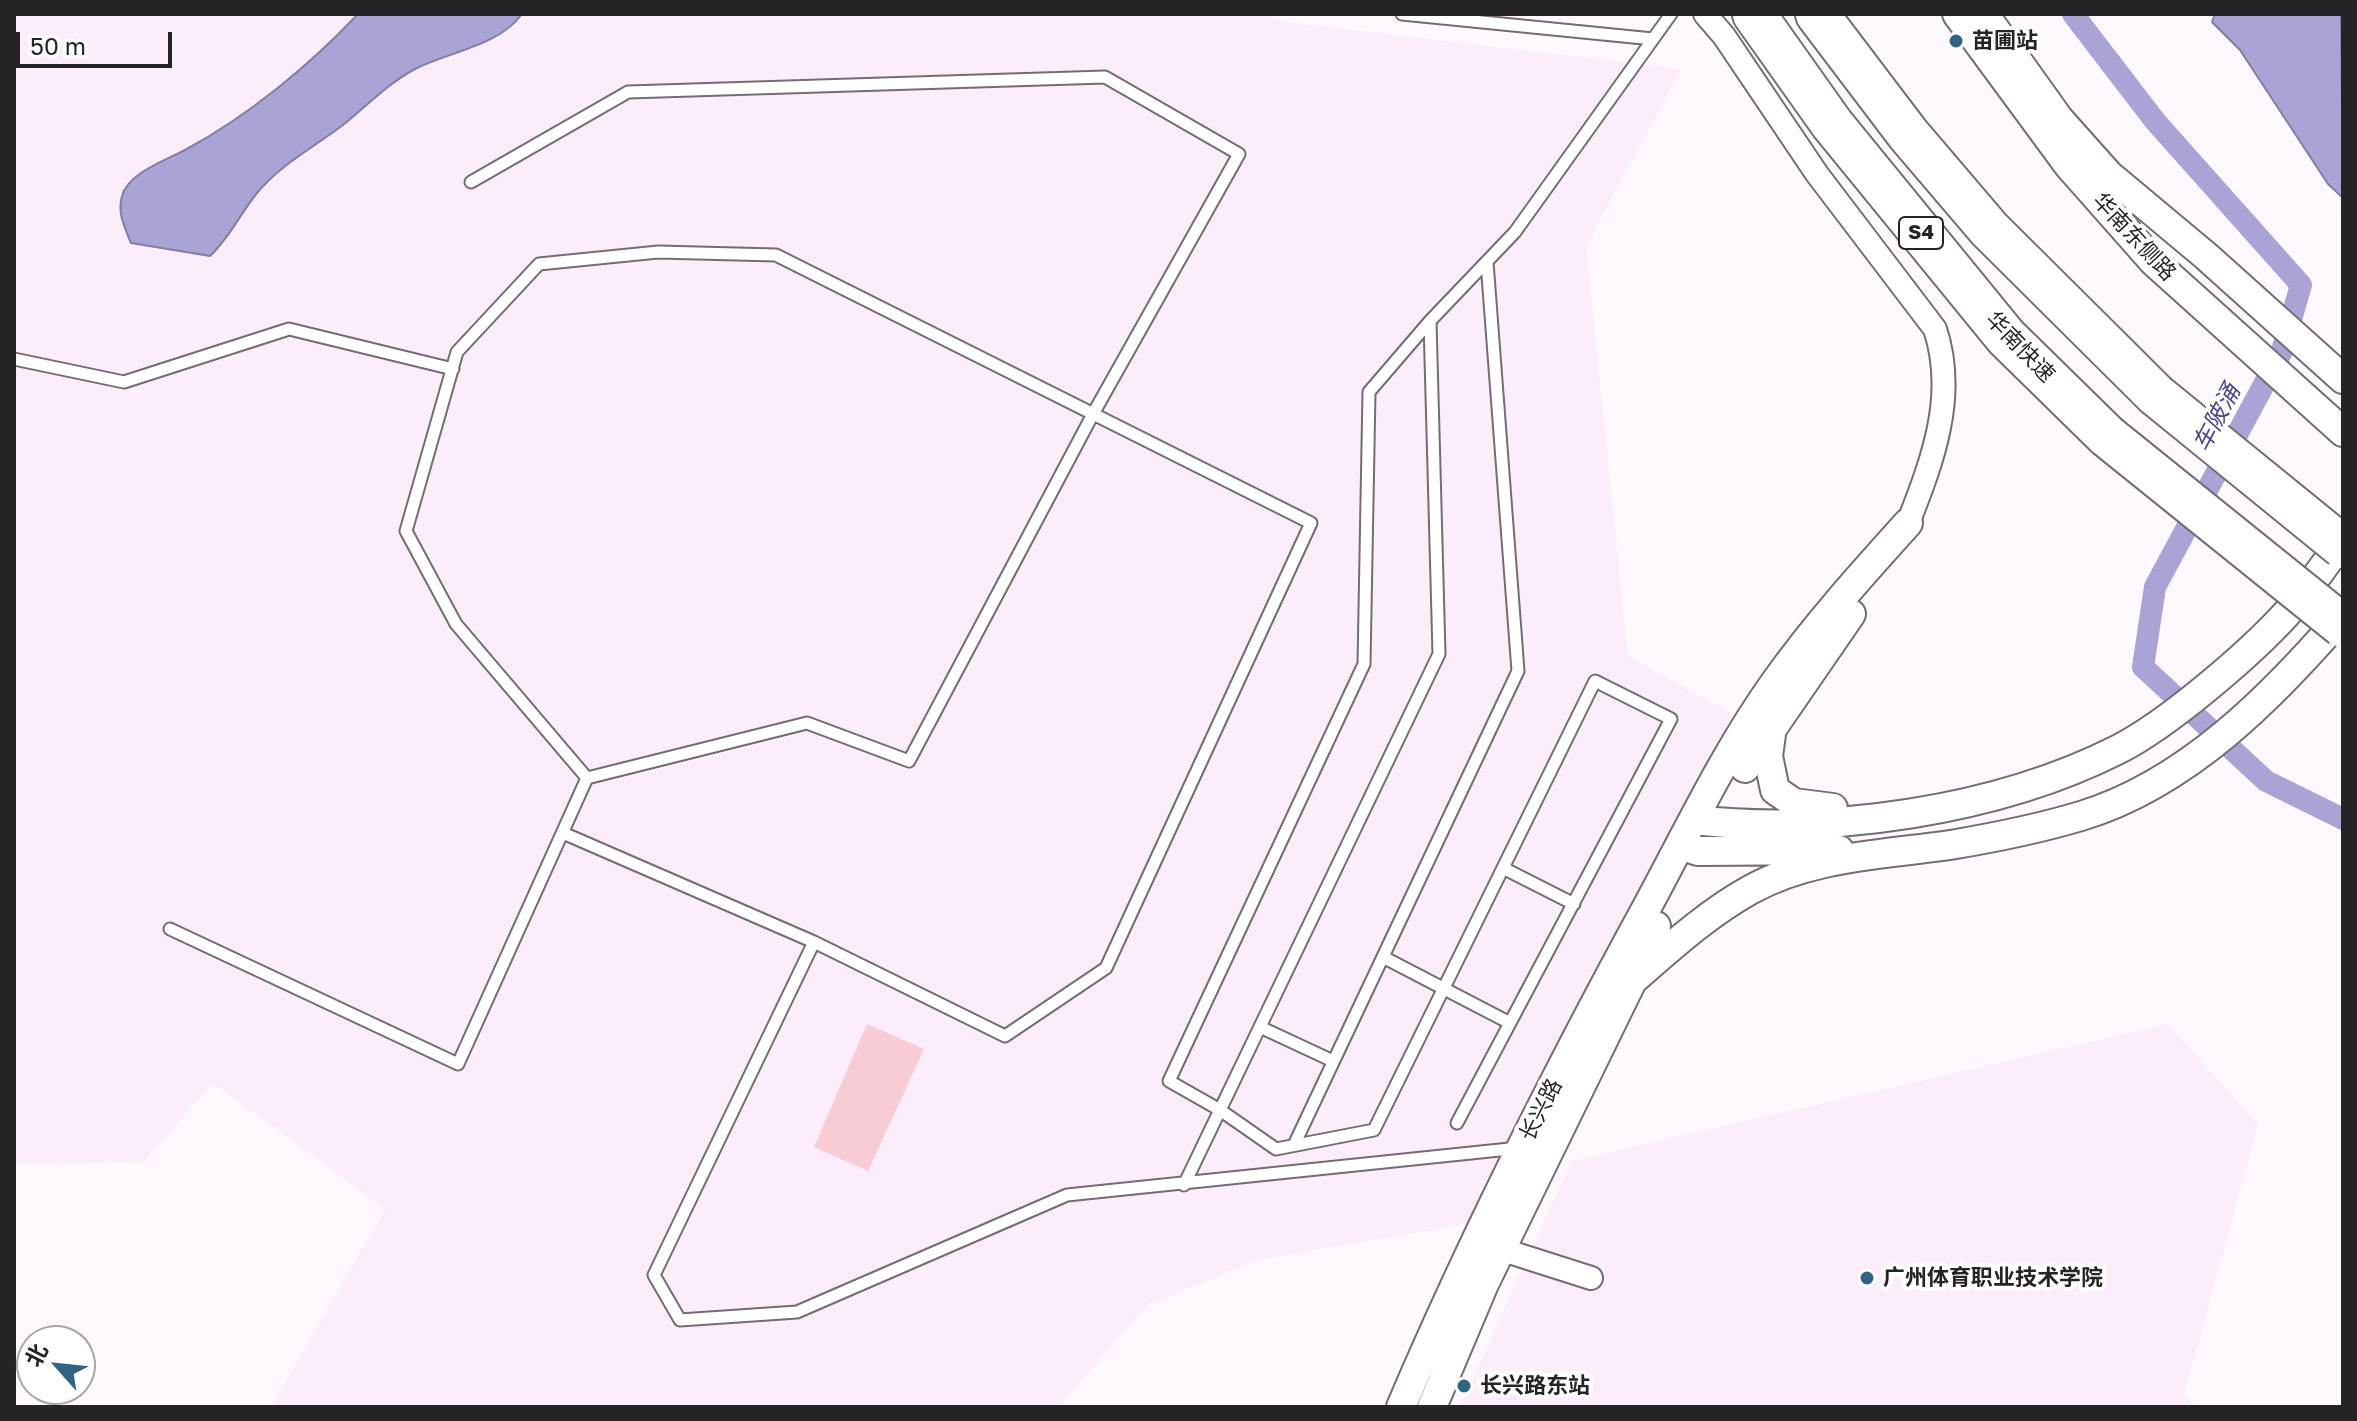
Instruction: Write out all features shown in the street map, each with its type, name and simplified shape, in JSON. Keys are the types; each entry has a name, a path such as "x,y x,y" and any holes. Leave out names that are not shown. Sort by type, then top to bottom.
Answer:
{"highway":[{"name":"华南快速","path":"1754,14 1832,124 2006,337 2107,436 2343,626"},
{"name":"S4","path":"1817,14 1908,134 1989,229 2156,395 2343,547"}],"street":[{"path":"1696,835 1872,584 1908,523 1939,434 1944,357 1935,329 1817,174 1724,36 1705,14"},
{"name":"华南东侧路","path":"1957,14 2069,166 2180,286 2335,425"},
{"name":"华南东侧路","path":"1984,14 2059,119 2109,175 2206,256 2343,379"},
{"path":"1696,835 1775,682 1842,596 1908,523"},
{"path":"1696,835 1743,826 1868,818 1961,803 2034,785 2120,749 2189,700 2247,651 2288,612 2343,540"},
{"path":"1633,979 1702,922 1751,889 1815,864 1884,851 1957,844 2082,816 2146,788 2192,759 2237,723 2343,615"},
{"path":"1772,724 1768,756 1775,790 1794,803 1824,805 1868,818"},
{"path":"1696,835 1884,851"},
{"name":"长兴路","path":"1401,1407 1459,1272 1534,1151 1633,979 1696,835"},
{"name":"长兴路","path":"1432,1407 1500,1249 1534,1151 1696,835"},
{"path":"1500,1249 1591,1278"}],"lane":[{"path":"1402,14 1653,39"},
{"path":"1457,1123 1671,719 1595,681 1374,1130 1276,1149 1220,1110 1169,1081 1364,664 1369,392 1430,321 1515,232 1671,14"},
{"path":"471,182 628,92 1105,77 1239,154 1093,414 909,761 807,723 587,778"},
{"path":"563,833 814,942 1005,1036 1106,968 1311,523 776,255 658,252 539,264 457,352 406,531 456,624 587,778"},
{"path":"1294,1145 1518,671 1487,262"},
{"path":"1184,1185 1439,654 1430,321"},
{"path":"14,359 124,382 289,329 453,369"},
{"path":"170,929 458,1064 587,778"},
{"path":"1503,868 1574,904"},
{"path":"814,942 654,1275 680,1320 797,1312 1067,1195 1534,1151"},
{"path":"1383,957 1510,1023"},
{"path":"1260,1027 1333,1061"}],"shaded area":[{"path":"14,14 1259,14 1287,22 1682,69 1586,246 1628,656 1735,715 1467,1224 1258,1260 1147,1305 1059,1407 271,1407 385,1209 213,1083 144,1162 14,1164"},
{"path":"358,14 522,14 500,34 415,69 386,88 266,183 210,256 131,243 120,208 122,196 132,181 149,168 209,137 255,106 298,71"},
{"path":"2215,14 2341,14 2343,198 2328,184 2240,50 2212,22"},
{"path":"867,1024 924,1049 868,1171 814,1147"},
{"name":"广州体育职业技术学院","path":"2168,1024 2258,1124 2184,1396 2199,1407 1460,1407 1571,1161"}],"waterway":[{"name":"车陂涌","path":"2073,14 2155,121 2301,285 2282,351 2155,587 2143,667 2266,781 2343,819"}],"place":[{"name":"苗圃站","path":"1956,41"},
{"name":"广州体育职业技术学院","path":"1867,1278"},
{"name":"长兴路东站","path":"1464,1386"}]}
